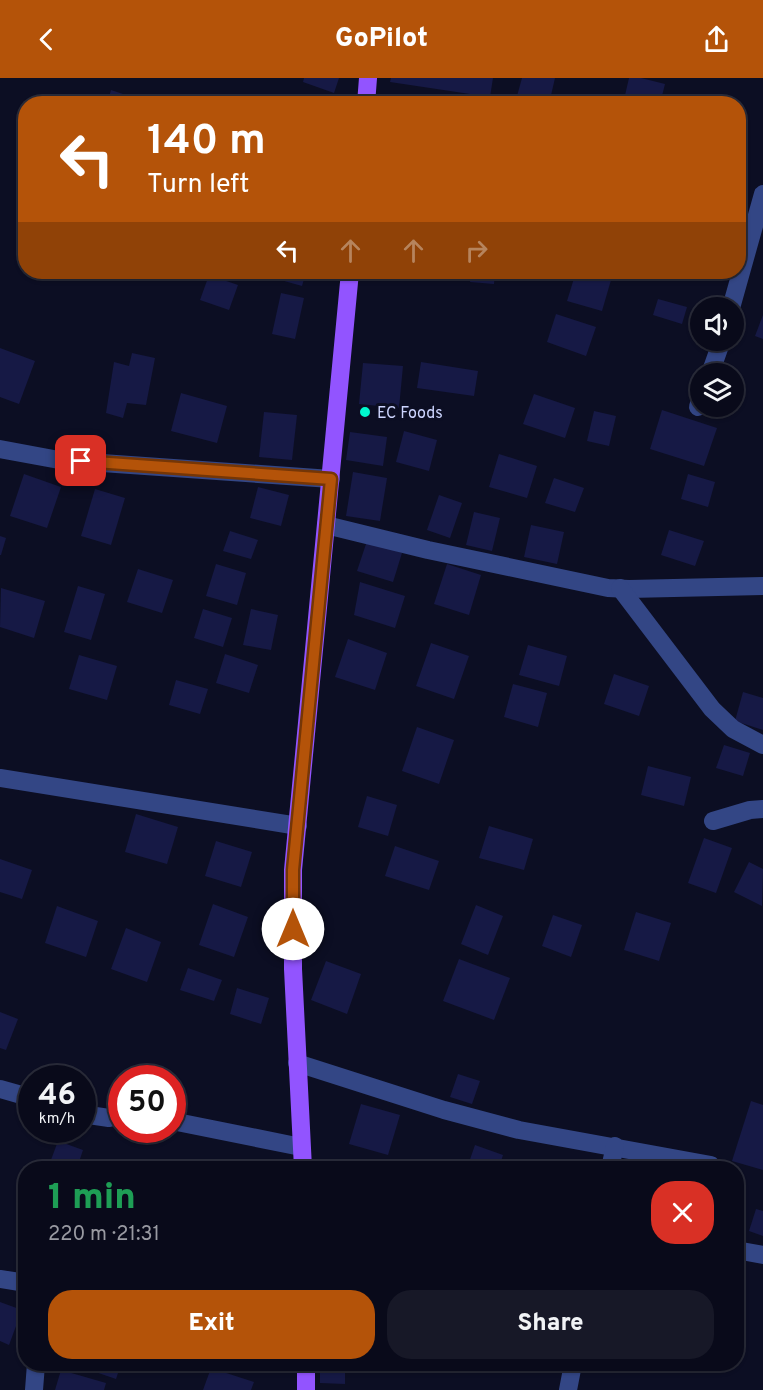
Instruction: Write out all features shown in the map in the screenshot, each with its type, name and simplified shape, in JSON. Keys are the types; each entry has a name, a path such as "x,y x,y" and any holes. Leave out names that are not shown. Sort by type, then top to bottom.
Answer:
{"main road":[{"path":"367,96 368,78"},
{"path":"302,1161 293,969 293,870 349,279"},
{"path":"306,1371 306,1390"}],"street":[{"path":"746,255 763,194"},
{"path":"734,297 739,279"},
{"path":"0,449 58,460 331,479"},
{"path":"326,525 428,550 586,584 620,588 763,586"},
{"path":"620,588 712,709 733,729 763,745"},
{"path":"0,778 298,826"},
{"path":"713,821 750,810 763,809"},
{"path":"297,1063 444,1110 519,1130 691,1161"},
{"path":"0,1089 18,1094"},
{"path":"186,1124 301,1147"},
{"path":"612,1161 615,1146"},
{"path":"744,1251 763,1255"},
{"path":"0,1279 18,1282"},
{"path":"34,1390 35,1371"},
{"path":"568,1390 572,1371"}],"building":[{"path":"304,78 339,78 334,93 303,82"},
{"path":"391,78 493,78 490,96 390,82"},
{"path":"522,78 555,78 551,96 517,96"},
{"path":"629,78 641,78 665,84 662,96 625,96"},
{"path":"111,90 129,96 109,96"},
{"path":"208,279 221,279 238,285 229,310 200,300"},
{"path":"277,279 304,279 302,286"},
{"path":"470,279 494,279 494,284 470,282"},
{"path":"574,279 611,280 602,311 567,301"},
{"path":"281,293 304,298 295,339 272,334"},
{"path":"658,299 687,307 682,324 653,315"},
{"path":"556,314 596,327 586,356 547,342"},
{"path":"763,315 763,339 755,336"},
{"path":"0,348 35,361 19,404 0,397"},
{"path":"132,353 155,358 146,405 127,403 123,418 106,413 114,362 129,366"},
{"path":"421,362 478,371 474,396 417,388"},
{"path":"363,363 403,366 399,408 359,404"},
{"path":"181,393 227,406 217,443 171,431"},
{"path":"534,394 575,408 565,438 523,424"},
{"path":"662,410 717,428 704,466 650,449"},
{"path":"594,411 616,416 609,446 587,441"},
{"path":"264,412 297,415 292,460 259,457"},
{"path":"404,431 437,440 429,471 396,462"},
{"path":"350,432 387,437 383,466 346,460"},
{"path":"499,454 537,466 527,498 489,487"},
{"path":"353,472 387,478 380,521 346,516"},
{"path":"24,474 61,487 47,528 10,516"},
{"path":"688,474 715,482 708,507 681,499"},
{"path":"554,478 584,488 575,512 545,503"},
{"path":"258,487 289,495 281,526 250,518"},
{"path":"95,489 125,498 111,545 81,536"},
{"path":"439,495 462,503 450,538 427,530"},
{"path":"474,512 500,518 492,551 466,545"},
{"path":"531,525 564,532 557,564 524,557"},
{"path":"669,530 704,541 695,566 661,555"},
{"path":"230,531 258,540 251,559 223,551"},
{"path":"0,536 6,538 1,555 0,555"},
{"path":"367,541 402,553 393,582 357,571"},
{"path":"216,564 246,573 237,605 206,596"},
{"path":"447,564 481,575 469,615 434,604"},
{"path":"138,569 173,580 162,613 127,602"},
{"path":"360,582 405,596 395,628 354,615"},
{"path":"78,586 105,594 91,640 64,632"},
{"path":"1,588 45,601 34,638 0,627"},
{"path":"203,609 232,618 223,647 194,638"},
{"path":"251,609 278,615 271,650 243,645"},
{"path":"348,639 387,653 375,690 335,677"},
{"path":"431,643 469,656 454,699 416,686"},
{"path":"528,645 567,656 559,686 519,675"},
{"path":"225,654 258,665 249,693 216,683"},
{"path":"79,655 117,666 107,700 69,689"},
{"path":"614,674 649,686 639,716 604,704"},
{"path":"176,680 208,689 200,714 169,705"},
{"path":"513,684 547,693 538,727 504,717"},
{"path":"743,692 763,698 763,730 735,721"},
{"path":"417,727 454,740 439,784 402,771"},
{"path":"724,745 750,753 743,776 716,768"},
{"path":"648,766 691,777 684,806 641,795"},
{"path":"367,796 397,805 388,836 358,827"},
{"path":"136,814 178,827 167,864 125,852"},
{"path":"489,826 533,839 524,870 479,858"},
{"path":"704,838 732,848 716,893 688,883"},
{"path":"216,841 252,852 241,887 205,876"},
{"path":"395,846 439,861 429,890 385,876"},
{"path":"0,859 32,870 22,899 0,892"},
{"path":"749,862 763,869 762,906 734,892"},
{"path":"213,904 248,917 234,957 199,945"},
{"path":"476,905 503,916 488,955 461,944"},
{"path":"57,906 98,921 86,957 45,943"},
{"path":"636,912 671,923 659,961 624,950"},
{"path":"553,915 582,925 571,957 542,946"},
{"path":"126,928 161,942 147,982 111,969"},
{"path":"459,959 510,978 494,1020 443,1001"},
{"path":"326,961 361,974 347,1014 311,1000"},
{"path":"188,968 222,980 214,1001 180,990"},
{"path":"237,988 269,998 261,1024 230,1014"},
{"path":"0,1012 18,1019 6,1050 0,1048"},
{"path":"458,1074 480,1081 472,1104 450,1097"},
{"path":"751,1101 763,1105 763,1170 744,1164 744,1161 732,1161"},
{"path":"361,1104 400,1115 388,1155 349,1144"},
{"path":"57,1143 64,1143 83,1150 79,1161 51,1161"},
{"path":"475,1145 503,1155 501,1161 469,1161"},
{"path":"756,1209 763,1211 763,1236 749,1231"},
{"path":"0,1302 18,1309 18,1321 9,1345 0,1341"},
{"path":"61,1371 106,1383 104,1390 55,1390"},
{"path":"93,1371 119,1371 116,1379"},
{"path":"210,1371 220,1371 254,1382 251,1390 203,1390"},
{"path":"320,1371 345,1371 345,1384 320,1383"}],"place":[{"name":"EC Foods","path":"365,412"}],"route":[{"path":"81,461 331,479 293,870 293,929"}]}
